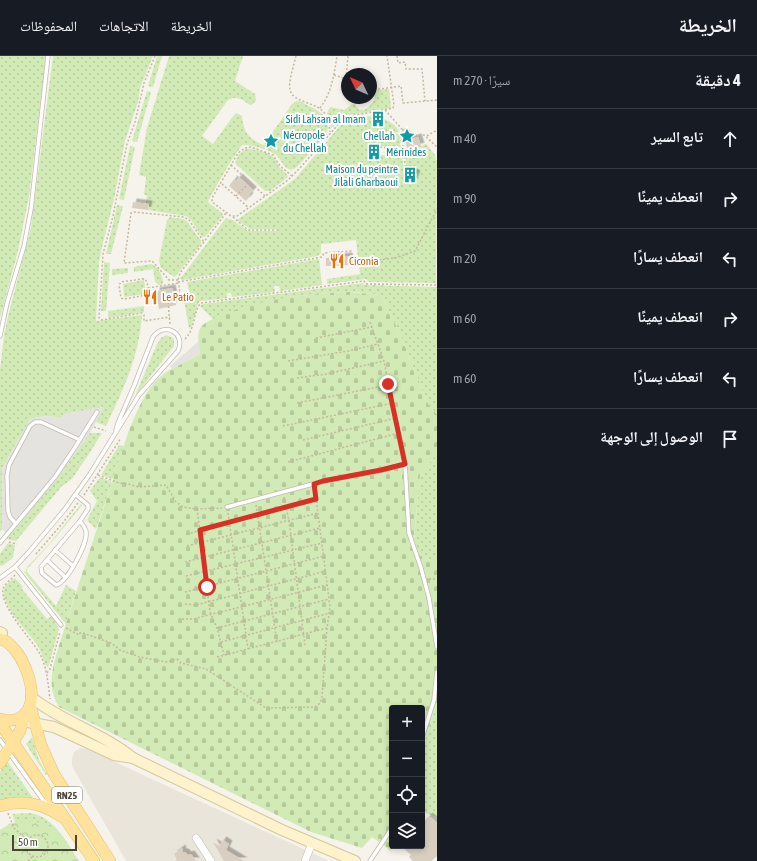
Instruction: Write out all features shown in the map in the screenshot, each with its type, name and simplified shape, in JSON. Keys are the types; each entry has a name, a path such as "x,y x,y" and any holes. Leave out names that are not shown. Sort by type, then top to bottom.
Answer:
{"main road":[{"name":"RN25","path":"2,637 23,661 27,670 31,685 27,713 54,774 110,861"},
{"path":"0,719 6,721 27,713"},
{"path":"0,763 27,713"},
{"name":"RN25","path":"0,723 10,746 60,810 94,861"},
{"path":"4,809 20,803 36,805 56,812 67,821"}],"street":[{"path":"27,713 114,755 133,758"},
{"path":"27,713 52,713 120,748 133,758 259,819 355,861"},
{"path":"196,838 211,861"},
{"path":"305,861 312,843"}],"lane":[{"path":"0,336 7,303 24,246 31,209 48,56"},
{"path":"0,578 15,566 41,538 76,495 103,454 116,430 153,337 159,331 171,330 178,335 180,343 178,351 139,395 121,425 116,430"},
{"path":"0,543 55,477 97,412"},
{"path":"16,524 8,512 7,471 12,457 30,426 35,422 41,422 80,440"},
{"path":"227,507 328,480 405,464 409,533 421,568 437,646"},
{"path":"76,495 88,505 88,509 80,521 41,568 41,571 54,584 59,584 66,576 81,550 86,534 85,528 80,521"},
{"path":"56,550 73,566"},
{"path":"47,560 66,576"},
{"path":"15,566 62,625"},
{"path":"425,728 434,700 437,672"},
{"path":"0,740 10,746"},
{"path":"370,861 389,832"}],"path":[{"path":"155,56 144,83 135,122 128,141 112,220 103,254 99,318 102,320 142,313 144,315 144,321 170,317"},
{"path":"296,56 289,86 290,92 295,98 320,108 327,117 330,132"},
{"path":"320,108 330,92 337,56"},
{"path":"347,68 348,56"},
{"path":"233,217 249,208 292,176 340,121 347,117 392,109 394,107 386,56"},
{"path":"396,56 398,63 406,62 406,69 422,69 425,101"},
{"path":"334,75 341,77"},
{"path":"377,89 401,86 403,103 437,100"},
{"path":"384,110 403,129 407,129 414,134 423,134 427,136 437,147"},
{"path":"403,129 404,164"},
{"path":"427,136 437,130"},
{"path":"275,230 248,230 233,217 226,214 213,203 212,200 240,151 245,148 251,147 273,155 280,166 292,176"},
{"path":"372,147 403,148"},
{"path":"232,165 265,196"},
{"path":"221,183 249,208"},
{"path":"236,196 246,186"},
{"path":"148,288 322,257 324,253 351,251 353,263 395,258 415,251 437,209"},
{"path":"178,282 169,280 154,262 150,260 124,263 131,213 134,212 184,218 189,220 204,242"},
{"path":"174,295 180,293 178,282 180,273 226,214"},
{"path":"144,279 147,282 148,288 148,294 146,296 124,299 121,296 120,286 122,282 144,279"},
{"path":"180,343 191,332 199,304 201,303 364,281 366,284 437,285"},
{"path":"168,302 171,330"},
{"path":"370,322 384,361 405,464"},
{"path":"316,338 372,327"},
{"path":"288,361 348,351 378,344"},
{"path":"297,378 355,368 384,361"},
{"path":"297,403 388,384"},
{"path":"283,426 393,402"},
{"path":"303,440 396,418"},
{"path":"89,426 106,431"},
{"path":"288,462 399,433"},
{"path":"98,475 119,483 139,487 166,485 173,498 179,505 187,509 227,507 248,649"},
{"path":"47,673 50,669 62,625 79,634 83,633 111,643 120,650 140,657 168,662 177,659 181,663 204,668 268,709 315,707 320,703 322,697 327,628 330,613 326,571 314,484"},
{"path":"283,492 287,507 305,646"},
{"path":"187,534 316,499"},
{"path":"256,500 276,642"},
{"path":"197,509 210,615 217,628 224,655"},
{"path":"187,546 318,513"},
{"path":"185,562 320,528"},
{"path":"186,576 322,543"},
{"path":"185,592 324,556"},
{"path":"185,604 193,605 326,571"},
{"path":"182,619 193,619 327,585"},
{"path":"217,628 329,599"},
{"path":"221,642 330,613"},
{"path":"217,657 327,628"},
{"path":"4,809 14,828 28,840"},
{"path":"37,835 46,841 47,848 44,854 40,856 33,856 27,851 26,848 28,840 37,835"},
{"path":"28,861 33,856"}],"shaded area":[{"path":"199,341 200,354 172,369 170,366"},
{"path":"101,406 104,408 90,433 53,484 9,536 2,529 2,468 31,418 49,416 61,418 64,413 71,413 72,411 75,413 76,411 79,412 80,410 83,411 84,409 87,410 88,408 91,410 92,408 95,409 96,407 99,409"},
{"path":"80,748 87,749 329,861 126,861 72,766 74,752"}],"green space":[{"path":"0,56 46,56 29,196 18,251 0,318"},
{"path":"53,56 153,56 140,88 138,102 125,141 114,199 102,247 99,262 96,321 142,315 138,345 130,372 106,426 96,422 103,408 66,414 61,418 49,416 31,418 2,468 2,529 0,532 0,370 8,316 31,228"},
{"path":"157,56 162,56 153,87 148,86"},
{"path":"169,56 243,56 235,81 255,94 256,100 250,105 237,98 228,100 202,136 213,144 237,113 242,116 245,130 251,138 264,145 292,104 297,101 317,110 324,116 328,124 326,134 299,165 295,169 291,170 285,167 275,154 254,146 242,145 229,164 208,201 223,215 205,237 202,237 191,220 186,216 148,210 149,204 146,203 147,195 144,195 146,177 139,175 147,128"},
{"path":"389,89 391,108 345,116 331,128 327,113 330,107 344,110 352,104 355,104 359,110 367,109 371,104 377,104 377,90"},
{"path":"147,91 151,92 137,142 132,141"},
{"path":"376,116 374,121 380,122 382,118 398,128 401,147 372,146 371,155 402,155 403,165 406,165 405,151 426,144 437,160 436,283 369,282 366,279 327,284 327,279 360,274 356,240 321,244 321,253 318,256 182,280 180,279 226,218 233,220 248,231 276,231 276,229 250,229 237,220 295,179 339,127 347,120 356,117","holes":["406,169 417,174 414,181 403,176"]},
{"path":"130,146 135,147 124,200 119,199"},
{"path":"246,149 256,150 271,155 288,177 270,191 265,191 235,163 239,154"},
{"path":"117,205 123,206 111,254 106,254"},
{"path":"170,217 187,221 201,241 201,244 174,277 161,268 159,261 167,220"},
{"path":"319,259 322,285 280,291 279,286 274,286 275,292 232,297 231,293 227,293 227,298 200,301 192,325 189,329 184,299 190,298 187,282"},
{"path":"104,262 110,263 106,311 101,311"},
{"path":"151,264 154,265 160,272 163,284 159,285 155,282 153,269 134,272 134,267"},
{"path":"128,268 128,273 112,275 112,269"},
{"path":"144,280 146,294 124,297 123,284"},
{"path":"363,283 365,285 437,287 437,415 427,402 405,346 382,295 349,292 298,296 245,307 213,319 200,306 203,304"},
{"path":"349,292 382,295 405,346 427,402 437,415 437,453 420,475 414,539 419,555 437,563 437,702 425,741 425,705 389,705 389,849 392,849 391,851 372,837 362,848 311,832 59,707 52,690 52,674 61,639 129,430 142,401 151,387 165,373 200,354 198,340 199,330 206,322 249,306 282,298"},
{"path":"144,306 144,312 108,318 108,311"},
{"path":"166,335 173,338 174,346 135,396 157,344 161,338"},
{"path":"90,433 102,433 72,479 62,486 16,541 6,539 53,484"},
{"path":"119,445 124,446 113,479 101,475"},
{"path":"437,453 437,563 419,555 414,540 420,475"},
{"path":"100,477 112,482 96,529 87,520 97,501 90,491"},
{"path":"81,504 82,505 56,537 27,569 27,572 56,606 66,585 76,591 66,624 24,572 26,572 27,567 49,544"},
{"path":"8,543 15,545 13,558 2,566 0,565 0,554"},
{"path":"15,578 23,587 22,589 47,619 52,616 59,629 48,668 38,646 16,619 6,603 4,589 7,584"},
{"path":"437,702 437,817 425,813 425,741"},
{"path":"32,737 39,760 47,774 46,775 26,744"},
{"path":"7,761 33,798 17,797 0,800 0,772"},
{"path":"30,813 39,815 53,825 59,831 79,861 15,822 12,814"},
{"path":"22,821 43,823 57,831 79,861 0,861 0,830 8,824"}],"building":[{"path":"418,137 421,146 408,150 405,141"},
{"name":"Maison du peintre Jilali Gharbaoui","path":"406,169 417,174 414,181 402,176"},
{"path":"239,177 253,190 246,201 229,186 234,179 236,181"},
{"path":"133,202 149,204 148,210 132,208"},
{"path":"349,256 350,265 326,266 326,258"},
{"path":"172,288 176,305 159,309 156,291"},
{"path":"429,816 437,823 437,855 432,861 413,861 409,857 411,855 404,849 425,849 425,821"},
{"path":"223,840 229,844 226,850 244,861 224,861 213,842 219,846"},
{"path":"182,848 183,852 188,855 191,854 196,861 174,861 177,860 174,854"}],"place":[{"name":"Sidi Lahsan al Imam","path":"378,119"},
{"name":"Chellah","path":"407,136"},
{"name":"Nécropole du Chellah","path":"271,141"},
{"name":"Mérinides","path":"374,152"},
{"name":"Maison du peintre Jilali Gharbaoui","path":"410,175"},
{"name":"Ciconia","path":"337,261"},
{"name":"Le Patio","path":"150,297"}],"route":[{"path":"207,587 200,530 316,499 314,484 323,481 405,464 388,384"}]}
